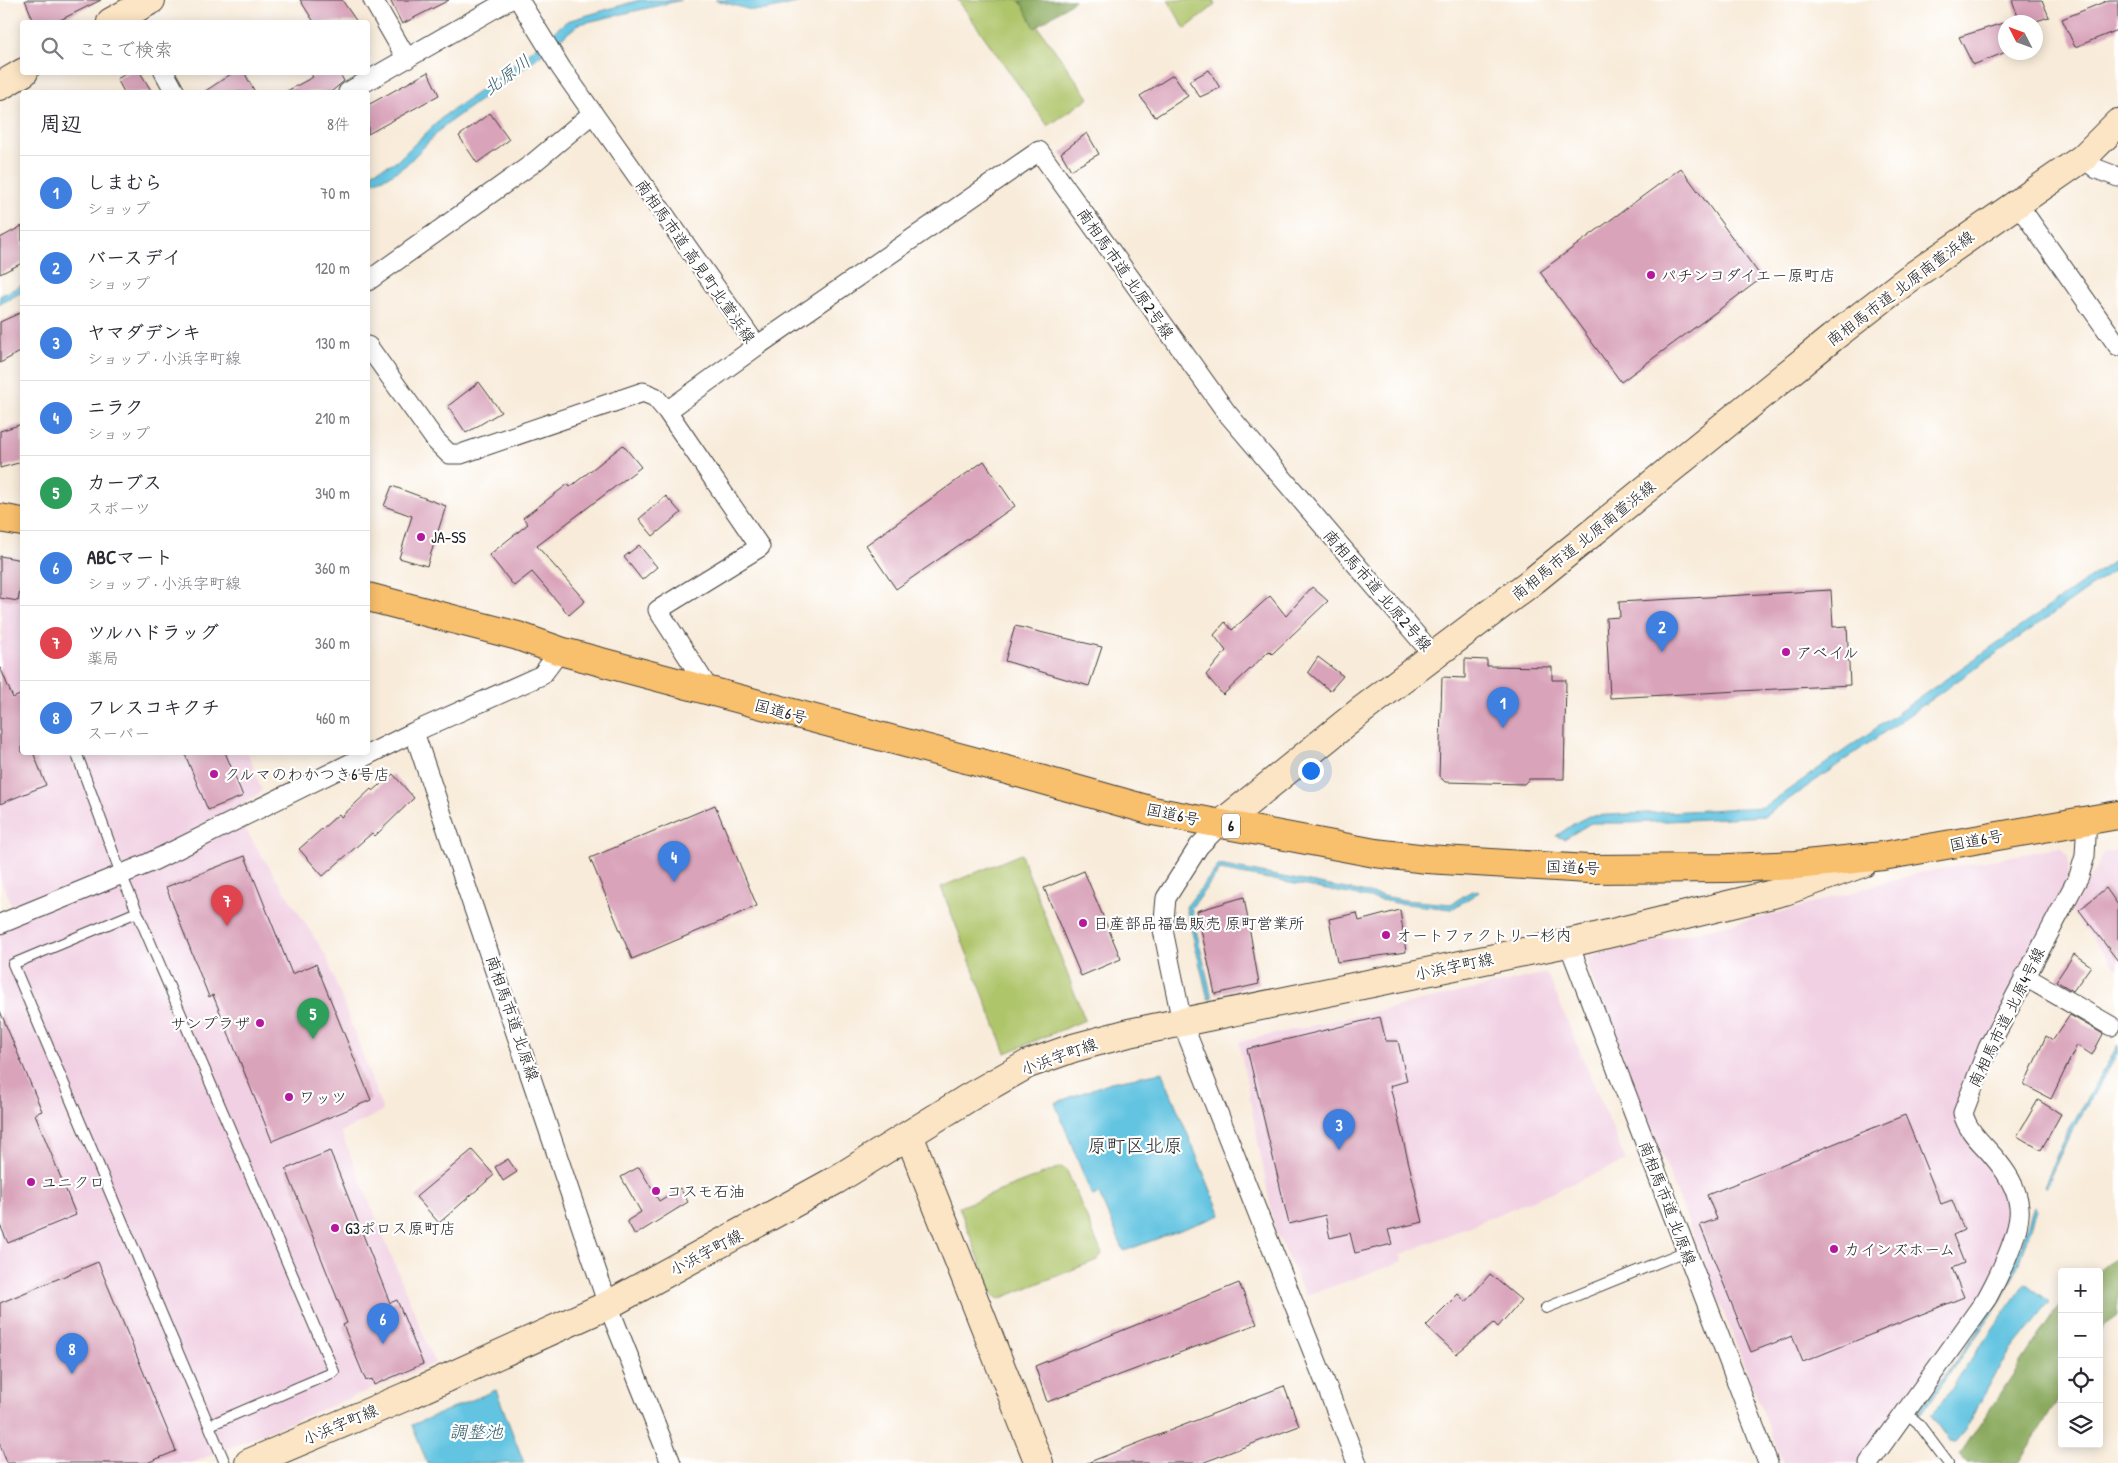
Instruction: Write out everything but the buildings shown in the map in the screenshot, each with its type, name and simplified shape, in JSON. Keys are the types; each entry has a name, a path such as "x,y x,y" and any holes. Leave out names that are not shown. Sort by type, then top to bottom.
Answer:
{"highway":[{"path":"0,518 20,522"},
{"name":"国道6号","path":"370,598 518,636 560,651 1153,811 1384,854 1472,862 1588,869 1796,865 1883,856 2109,814"}],"main road":[{"path":"0,86 20,74"},
{"name":"南相馬市道 北原南萱浜線","path":"1221,824 1362,710 1435,657 1534,580 1877,303 2083,158 2118,123"},
{"name":"小浜字町線","path":"249,1463 293,1454 415,1393 608,1305 760,1222 1028,1064 1073,1048 1182,1022 1568,942 1785,892 1883,856"},
{"path":"909,1135 1038,1463"}],"street":[{"path":"373,0 407,59"},
{"path":"352,90 509,0"},
{"name":"南相馬市道 高見町北萱浜線","path":"519,0 560,68 757,346 666,411"},
{"path":"166,75 174,90"},
{"path":"370,280 532,164 593,113"},
{"name":"南相馬市道 北原2号線","path":"757,346 1039,151 1226,414 1435,657"},
{"path":"2083,158 2097,168 2118,177"},
{"path":"2018,203 2118,346"},
{"path":"370,349 436,441 449,454 461,454 643,392 656,397 760,547 658,610 710,691"},
{"path":"370,754 414,732 542,675 560,651"},
{"name":"南相馬市道 北原線","path":"414,732 608,1305 671,1463"},
{"path":"0,924 150,863 368,755"},
{"name":"南相馬市道 北原4号線","path":"1869,1463 1987,1298 2004,1263 2019,1216 2014,1185 1999,1163 1969,1129 1963,1113 1988,1048 2024,976 2079,876 2086,856 2109,814"},
{"name":"南相馬市道 北原南萱浜線","path":"1221,824 1199,846 1166,898 1163,930 1182,1022 1356,1463"},
{"name":"南相馬市道 北原線","path":"1568,942 1768,1463"},
{"path":"2024,976 2111,1026"}],"lane":[{"path":"77,755 121,874 334,1372 210,1425"},
{"path":"137,912 13,964 225,1463"},
{"path":"1546,1308 1686,1252"},
{"path":"1905,1412 1918,1423 1948,1463"}],"shaded area":[{"path":"0,554 20,558 20,755 249,755 262,791 236,809 245,829 326,956 383,1111 341,1132 435,1363 192,1463 0,1463 0,912 12,907 0,877 0,642 2,641"},
{"path":"2061,847 2068,856 2069,876 1957,1107 1987,1160 2010,1192 2014,1210 1988,1288 1863,1463 1783,1463 1589,970 1588,956 1772,915 1915,874"},
{"path":"2105,852 2118,852 2118,969 2071,912"},
{"path":"1547,973 1626,1161 1400,1255 1403,1261 1306,1296 1275,1230 1239,1042"}],"green space":[{"path":"958,0 1019,0 1089,98 1048,126"},
{"path":"1020,0 1075,0 1035,28"},
{"path":"1168,0 1213,0 1215,5 1185,29"},
{"path":"1021,854 1085,1020 1006,1053 941,887"},
{"path":"1061,1167 1067,1171 1102,1254 1097,1260 999,1299 993,1295 959,1207"},
{"path":"2118,1256 2118,1316 2103,1328 2103,1313 2103,1268"},
{"path":"2058,1307 2058,1400 2018,1463 1967,1463 1960,1454"}],"water":[{"name":"北原川","path":"640,0 682,0 579,24 514,76 445,125 406,165 391,175 370,183 370,173 397,161 445,115 494,81 567,21"},
{"path":"715,0 808,0 767,10 751,10"},
{"path":"20,286 20,293 0,304 0,296"},
{"path":"2118,558 2118,568 1765,816 1630,823 1591,823 1564,839 1556,836 1589,816 1764,807"},
{"path":"1219,865 1404,900 1451,904 1473,890 1479,892 1452,909 1397,903 1220,870 1191,908 1212,998 1208,999 1186,907"},
{"path":"2118,1045 2118,1052 2068,1138 2045,1188 2043,1186 2067,1133"},
{"path":"1162,1072 1221,1215 1124,1251 1099,1194 1092,1196 1055,1103 1111,1082"},
{"path":"2034,1207 2037,1210 2016,1270 2002,1299 1920,1415 1917,1412 1953,1365 2004,1290"},
{"path":"2025,1283 2050,1302 2001,1364 1965,1430 1955,1442 1949,1441 1931,1416"},
{"name":"調整池","path":"496,1390 524,1463 427,1463 412,1425"}],"place":[{"name":"パチンコダイエー原町店","path":"1651,275"},
{"name":"JA-SS","path":"421,537"},
{"name":"バースデイ","path":"1662,652"},
{"name":"アベイル","path":"1786,652"},
{"name":"しまむら","path":"1503,728"},
{"name":"クルマのわかつき6号店","path":"214,774"},
{"name":"ニラク","path":"674,882"},
{"name":"日産部品福島販売 原町営業所","path":"1083,923"},
{"name":"ツルハドラッグ","path":"227,926"},
{"name":"オートファクトリー杉内","path":"1386,935"},
{"name":"サンプラザ","path":"260,1023"},
{"name":"カーブス","path":"313,1039"},
{"name":"ワッツ","path":"289,1097"},
{"name":"ヤマダデンキ","path":"1339,1150"},
{"name":"ユニクロ","path":"31,1182"},
{"name":"コスモ石油","path":"656,1191"},
{"name":"G3ポロス原町店","path":"335,1228"},
{"name":"カインズホーム","path":"1834,1249"},
{"name":"ABCマート","path":"383,1344"},
{"name":"フレスコキクチ","path":"72,1374"}],"district":[{"name":"原町区北原","path":"1135,1145"}]}
